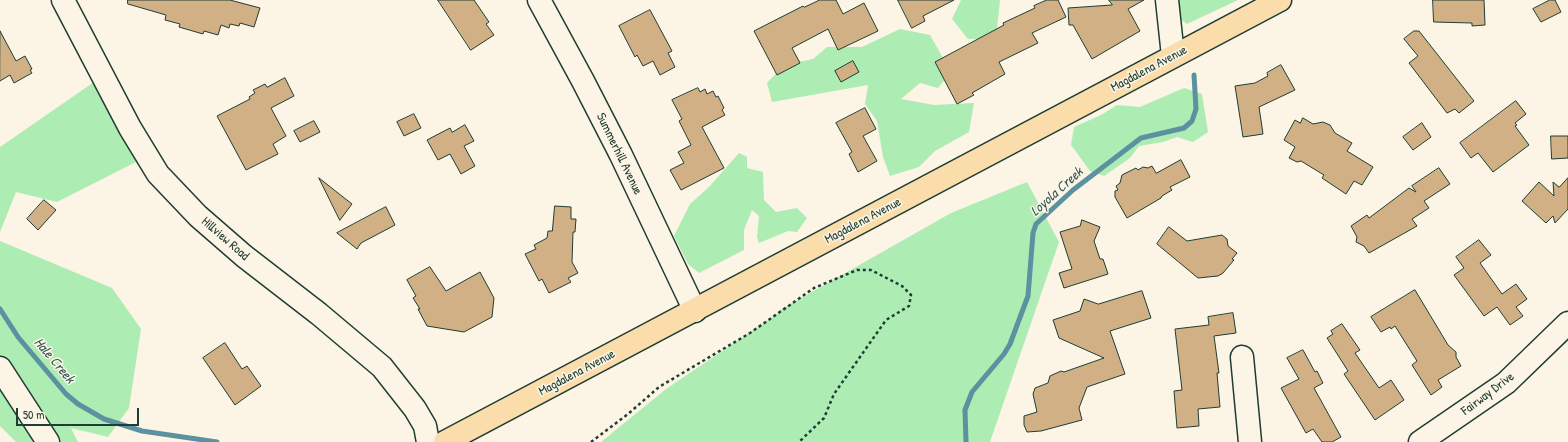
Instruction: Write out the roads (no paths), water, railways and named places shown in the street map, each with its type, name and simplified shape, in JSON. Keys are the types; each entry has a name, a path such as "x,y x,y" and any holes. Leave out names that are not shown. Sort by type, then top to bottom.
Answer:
{"main road":[{"name":"Magdalena Avenue","path":"445,442 1280,0"}],"street":[{"name":"Hillview Road","path":"62,0 130,128 158,174 198,216 244,256 319,314 382,367 415,409 425,426 428,442"},
{"name":"Summerhill Avenue","path":"539,0 593,101 695,311"},
{"path":"1167,0 1173,56"},
{"name":"Fairway Drive","path":"1420,442 1506,383 1568,323"},
{"path":"1242,357 1250,442"},
{"path":"0,368 48,442"}],"waterway":[{"name":"Loyola Creek","path":"966,442 965,410 972,392 1004,354 1010,344 1028,296 1033,233 1036,224 1073,190 1141,138 1184,128 1192,121 1196,109 1194,75"},
{"name":"Hale Creek","path":"0,309 18,337 66,394 78,404 104,419 142,431 217,442"}]}
